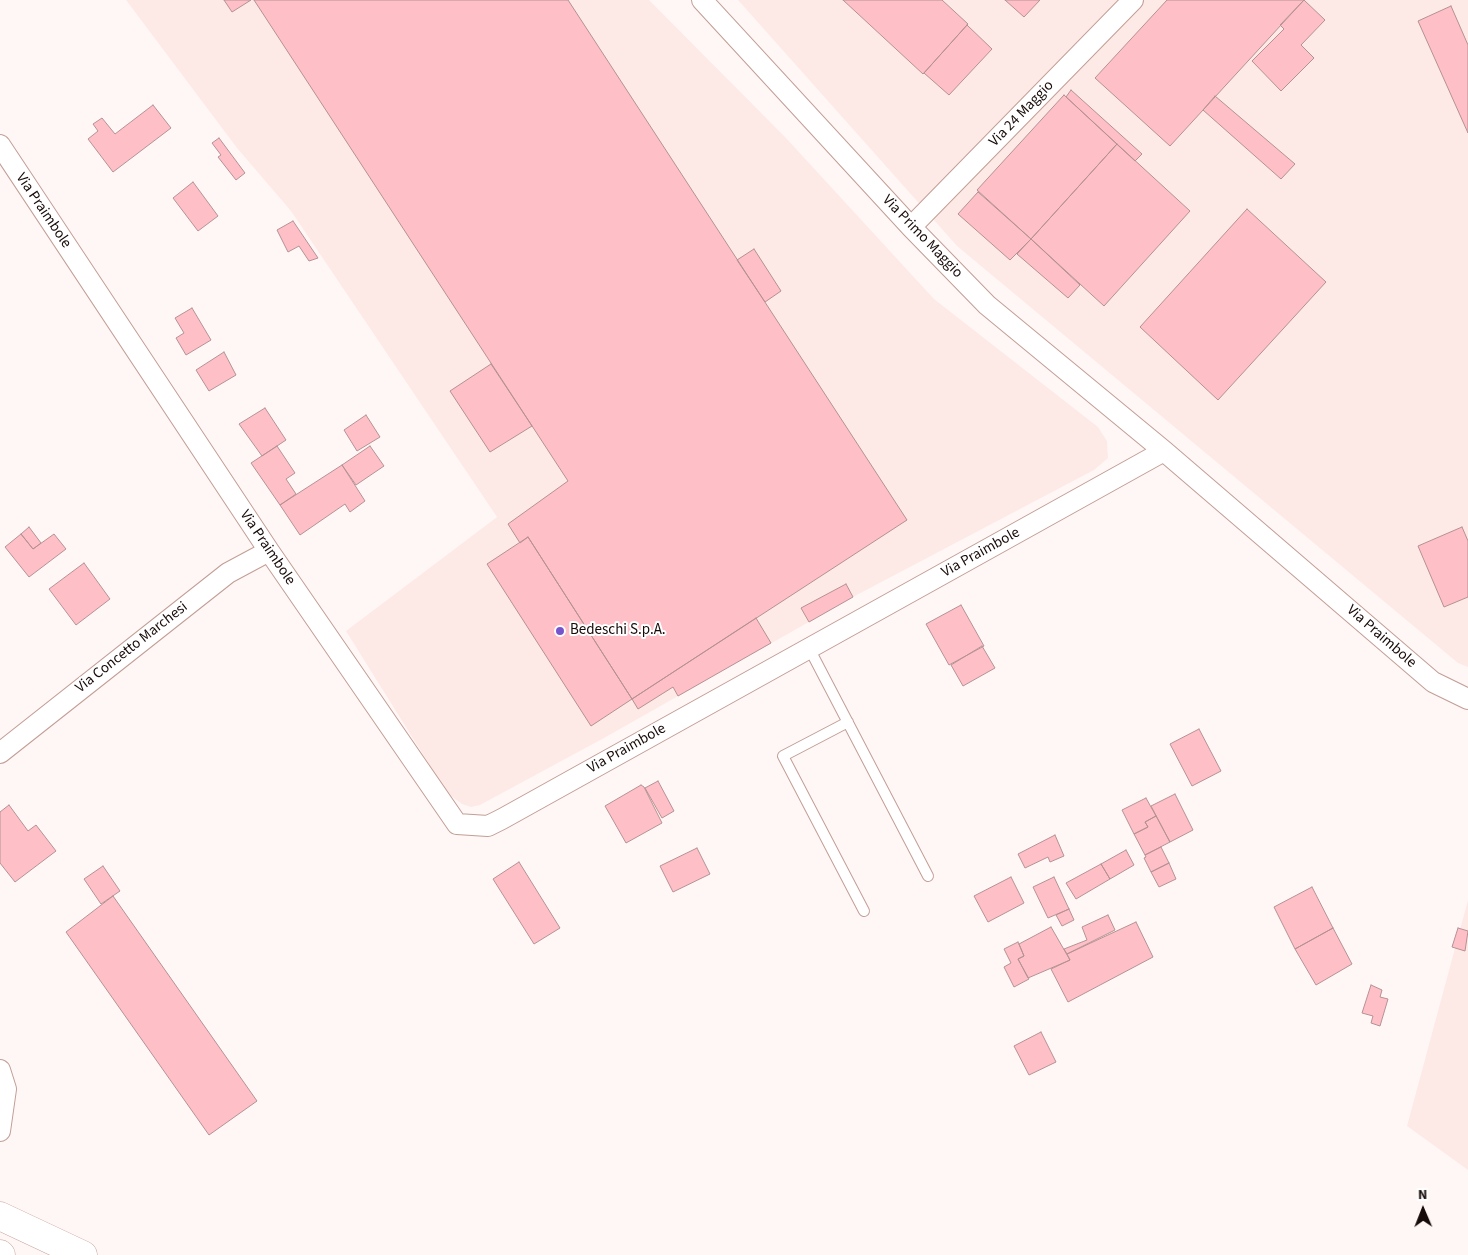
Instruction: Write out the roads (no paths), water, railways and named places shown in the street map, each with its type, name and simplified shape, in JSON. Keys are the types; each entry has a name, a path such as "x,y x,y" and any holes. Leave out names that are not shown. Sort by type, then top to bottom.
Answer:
{"highway":[{"path":"0,1216 83,1255"}],"street":[{"name":"Via Primo Maggio","path":"702,0 911,227 987,305 1164,451"},
{"name":"Via 24 Maggio","path":"911,227 1133,0"},
{"name":"Via Praimbole","path":"0,146 269,551 457,824 488,826 502,819 1164,451 1432,682 1468,700"},
{"name":"Via Concetto Marchesi","path":"0,753 228,573 269,551"},
{"path":"0,1070 6,1089 0,1131"}],"lane":[{"path":"809,648 928,876"},
{"path":"848,722 783,756 864,910"}],"place":[{"name":"Bedeschi S.p.A.","path":"560,631"}]}
